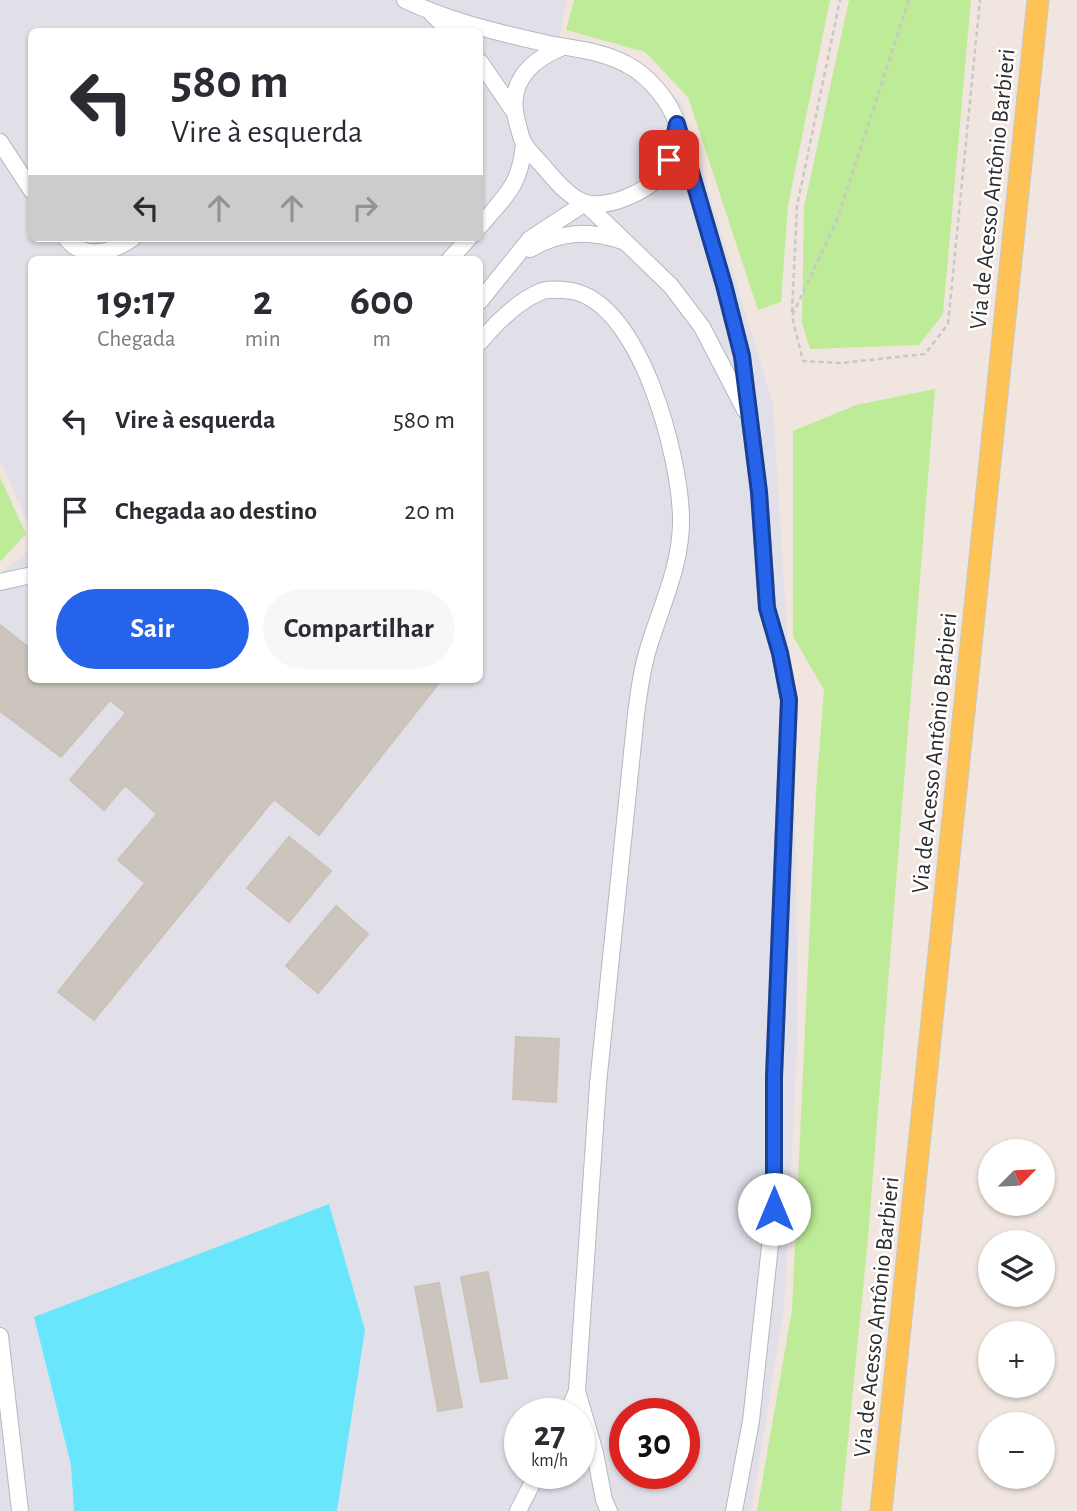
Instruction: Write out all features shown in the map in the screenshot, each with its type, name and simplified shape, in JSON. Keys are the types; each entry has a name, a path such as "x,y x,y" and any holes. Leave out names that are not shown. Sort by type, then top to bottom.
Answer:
{"main road":[{"name":"Via de Acesso Antônio Barbieri","path":"881,1511 1038,0"}],"street":[{"path":"405,0 430,12 504,34 594,52 628,64 664,98 677,124 742,356 759,492 767,608 780,653 789,700 774,1077 774,1209 751,1421 734,1511"},
{"path":"430,12 447,28"},
{"path":"513,110 517,88 532,64 544,55 563,47"},
{"path":"483,66 513,110 524,144 557,181 585,203 671,286 702,327 751,421"},
{"path":"483,297 530,239 585,203 624,199 653,185 669,160 677,124"},
{"path":"0,142 28,185"},
{"path":"483,222 520,174 524,144"},
{"path":"516,257 541,242 576,232 599,234 627,243"},
{"path":"72,248 99,256 127,242"},
{"path":"453,256 465,242"},
{"path":"483,338 501,317 541,291 582,293 612,314 631,339 671,440 681,519 675,569 641,673 598,1084 577,1391 574,1398"},
{"path":"0,582 28,576"},
{"path":"0,1336 20,1511"},
{"path":"577,1391 596,1454 604,1507"},
{"path":"518,1511 529,1489"}],"path":[{"path":"840,0 797,206 792,316 803,361 841,363 925,354 948,324 980,0"},
{"path":"792,316 837,220 909,0"}],"shaded area":[{"path":"0,0 567,0 559,38 633,59 682,103 773,404 787,634 793,685 798,1027 784,1310 751,1511 0,1511 0,574 28,551 28,683 483,683 483,256 28,256 28,523 0,461"}],"green space":[{"path":"574,0 830,0 788,205 781,302 758,310 688,97 645,52 566,30"},
{"path":"849,0 971,0 943,314 919,345 810,349 802,323 804,207"},
{"path":"935,389 868,1238 841,1511 757,1511 792,1310 816,791 824,690 793,636 793,431 856,405"},
{"path":"0,477 26,534 0,562"}],"water":[{"path":"329,1204 365,1330 337,1511 74,1511 71,1465 34,1317"}],"building":[{"path":"0,625 28,647 28,683 439,683 319,835 274,799 94,1020 58,992 145,883 118,860 157,814 125,785 104,810 70,780 126,713 110,700 61,757 0,711"},
{"path":"289,837 331,871 289,922 247,888"},
{"path":"336,906 368,934 318,993 286,966"},
{"path":"516,1037 559,1039 556,1102 513,1099"},
{"path":"488,1272 507,1378 481,1382 461,1277"},
{"path":"439,1283 462,1407 438,1411 415,1287"}],"route":[{"path":"669,160 677,124 742,356 759,492 767,608 780,653 789,700 774,1077 774,1209"}]}
